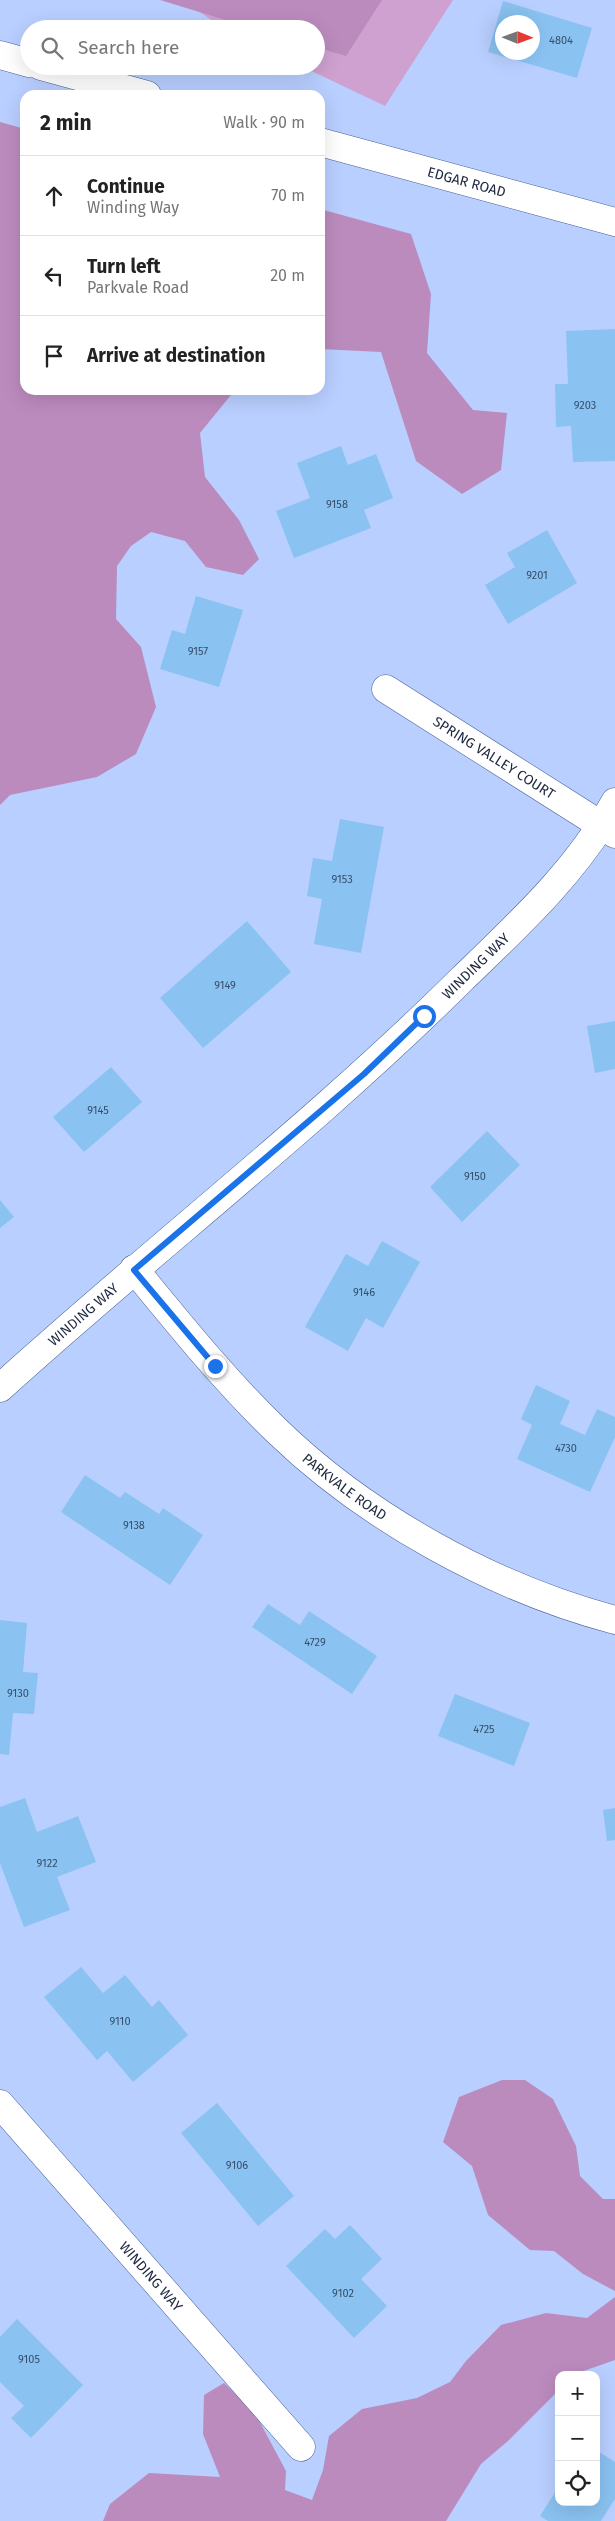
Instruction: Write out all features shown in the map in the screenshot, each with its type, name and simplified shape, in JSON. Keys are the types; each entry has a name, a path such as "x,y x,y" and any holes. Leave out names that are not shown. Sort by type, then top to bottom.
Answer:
{"street":[{"path":"0,55 20,61"},
{"path":"74,75 129,90"},
{"name":"EDGAR ROAD","path":"325,143 615,222"},
{"name":"SPRING VALLEY COURT","path":"386,688 608,830"},
{"name":"WINDING WAY","path":"0,1388 134,1270 371,1068 554,888 608,830 615,802"},
{"name":"PARKVALE ROAD","path":"134,1270 215,1366 278,1432 338,1484 422,1540 510,1583 615,1620"},
{"name":"WINDING WAY","path":"0,2104 302,2447"}],"shaded area":[{"path":"160,0 382,0 346,56 325,50 325,20 226,20"},
{"path":"183,0 453,0 385,106 320,75 325,75 325,20 211,20"},
{"path":"0,122 20,128 20,395 231,395 200,433 205,477 239,520 259,559 243,575 206,567 185,541 151,532 131,546 117,566 116,619 141,647 156,707 136,754 97,777 10,795 0,805"},
{"path":"325,210 411,234 431,294 427,353 473,410 507,413 501,470 462,494 416,461 381,352 325,349"},
{"path":"502,2080 525,2080 553,2099 576,2146 580,2176 603,2199 615,2199 615,2291 583,2274 554,2251 530,2250 488,2215 472,2166 443,2142 459,2097"},
{"path":"615,2297 615,2360 583,2371 555,2371 555,2394 508,2441 481,2464 446,2521 103,2521 110,2504 149,2473 220,2477 203,2434 204,2395 224,2383 255,2413 286,2471 285,2490 312,2500 323,2470 329,2436 362,2409 417,2398 450,2382 466,2361 501,2325 546,2313 587,2318"}],"building":[{"path":"503,1 592,28 577,78 515,60 540,60 540,15 499,15"},
{"path":"495,28 495,54 488,52"},
{"path":"615,329 615,461 573,462 571,426 556,427 555,384 568,384 566,331"},
{"path":"341,446 348,465 376,454 393,498 364,510 371,528 294,558 276,511 310,498 297,463"},
{"path":"547,530 577,583 508,624 485,585 515,567 507,553"},
{"path":"196,596 243,610 219,687 160,669 172,630 185,634"},
{"path":"340,819 384,827 361,953 314,944 322,899 307,896 313,858 332,861"},
{"path":"247,921 291,972 203,1048 160,998"},
{"path":"615,1021 615,1069 595,1073 587,1026"},
{"path":"111,1067 142,1102 84,1152 53,1117"},
{"path":"487,1131 520,1165 462,1222 430,1187"},
{"path":"0,1200 14,1217 0,1228"},
{"path":"382,1241 420,1262 383,1328 366,1318 348,1351 305,1327 346,1254 368,1266"},
{"path":"536,1385 570,1401 560,1424 585,1435 597,1409 615,1417 615,1437 590,1492 517,1459 532,1425 521,1419"},
{"path":"85,1475 120,1498 125,1492 159,1514 163,1508 203,1535 170,1585 61,1512"},
{"path":"268,1604 300,1625 309,1611 377,1656 352,1694 252,1627"},
{"path":"0,1620 27,1623 23,1672 38,1673 34,1714 13,1713 9,1755 0,1754"},
{"path":"455,1694 530,1723 514,1766 438,1736"},
{"path":"25,1798 37,1832 78,1816 96,1862 57,1877 70,1910 24,1927 0,1863 0,1807"},
{"path":"615,1808 615,1840 607,1841 603,1810"},
{"path":"81,1967 103,1993 125,1975 152,2007 159,2000 188,2035 133,2082 107,2051 97,2060 44,1997"},
{"path":"217,2103 294,2196 258,2226 181,2133"},
{"path":"350,2225 382,2259 361,2279 387,2306 354,2338 286,2266 325,2229 335,2239"},
{"path":"17,2319 83,2385 31,2438 11,2418 24,2406 0,2382 0,2337"},
{"path":"600,2453 615,2462 615,2499 601,2521 548,2521 540,2516 555,2492 555,2506 600,2506"}],"route":[{"path":"215,1366 134,1270 364,1074 424,1016"}]}
